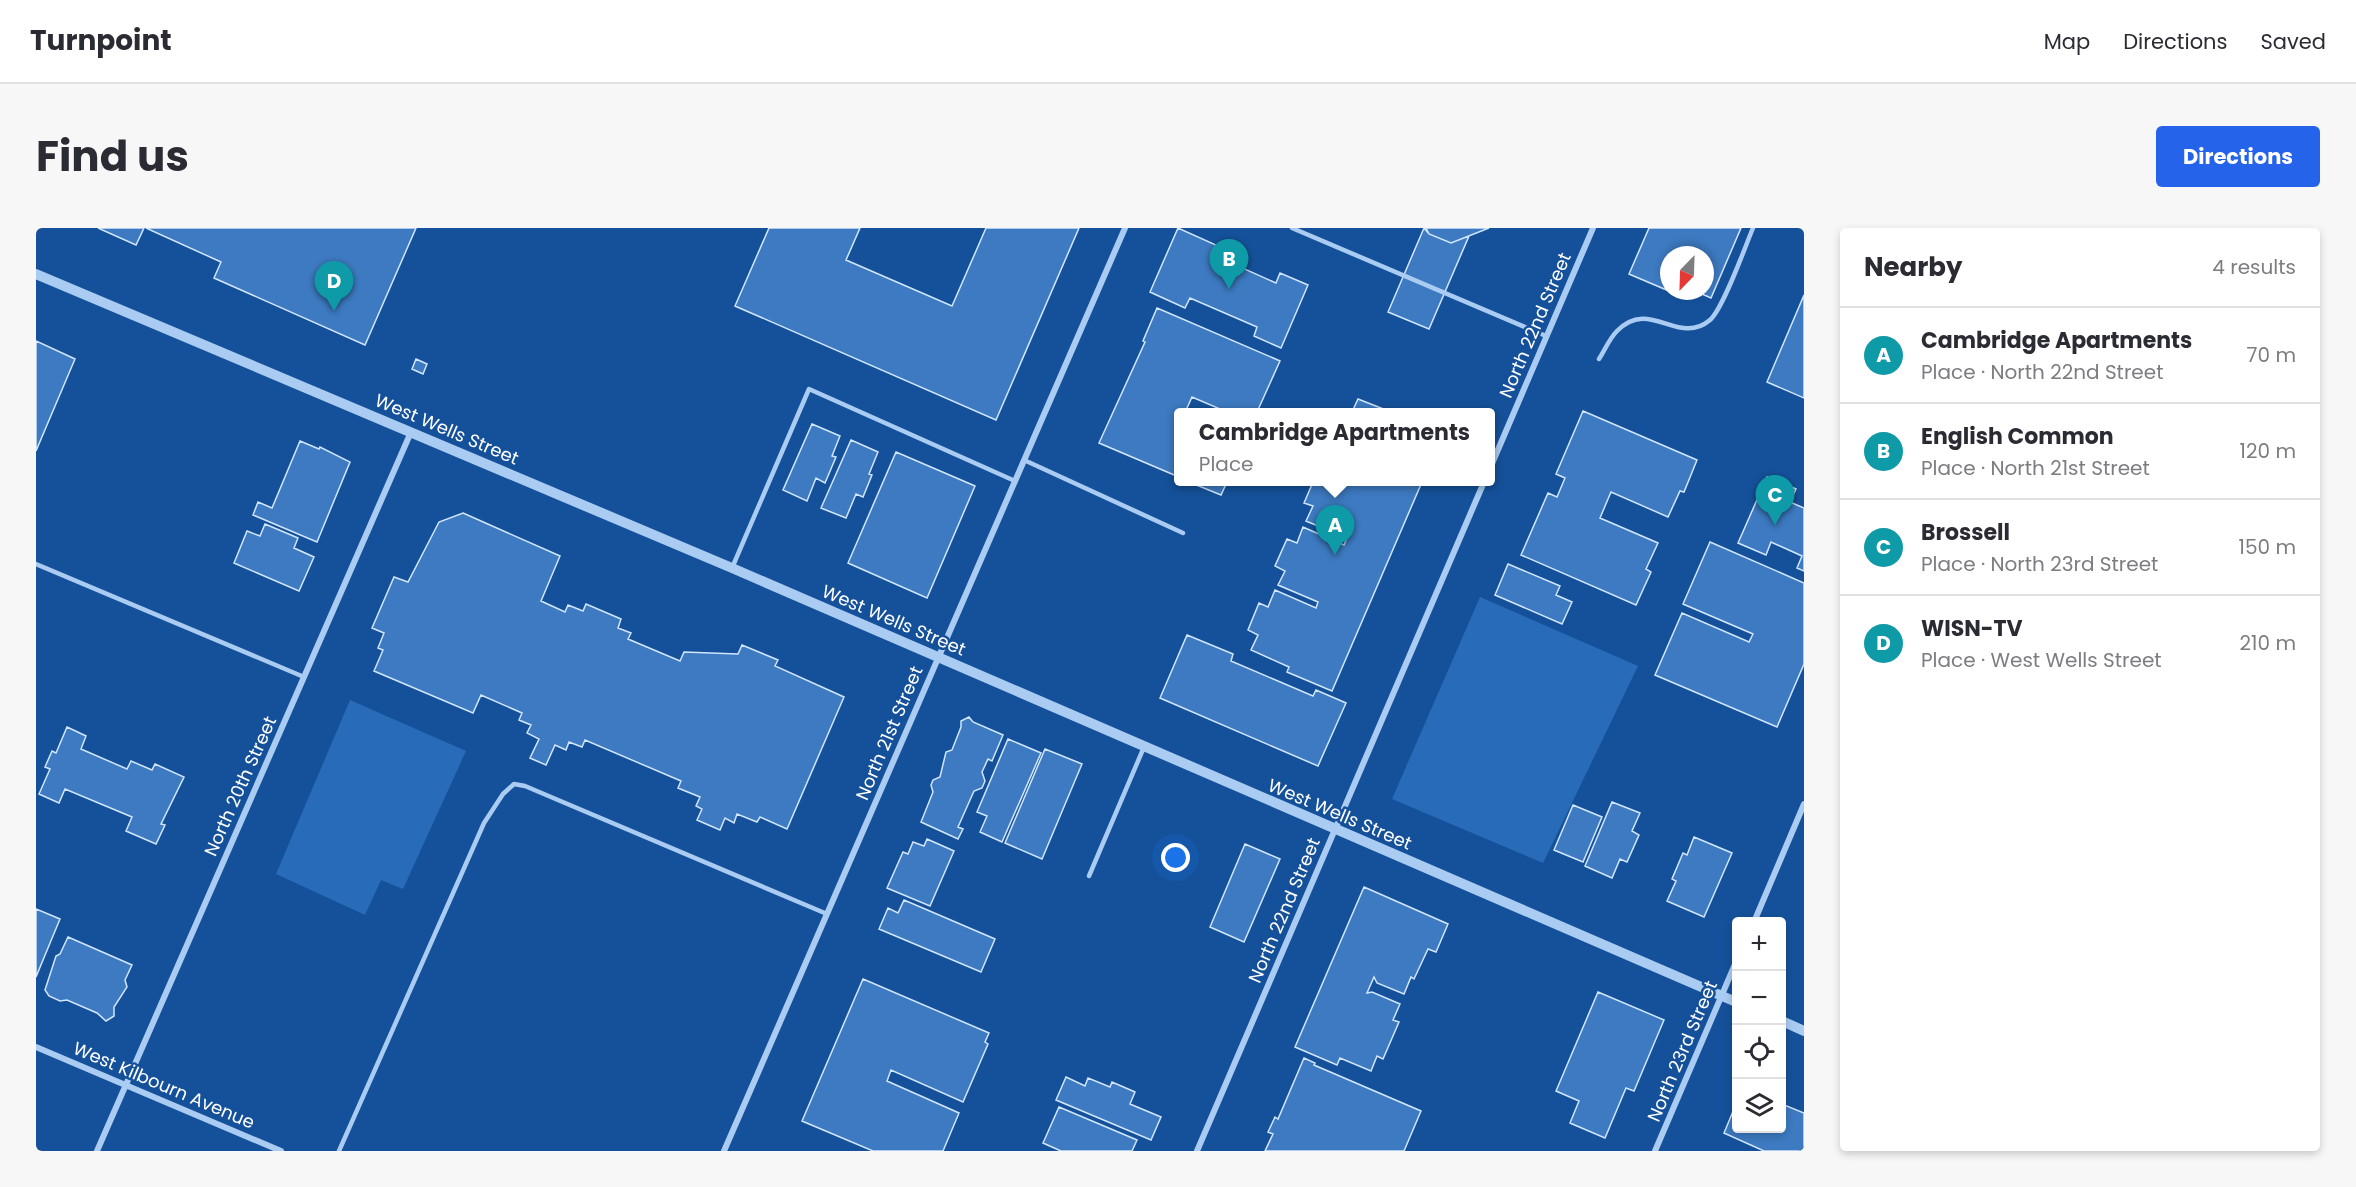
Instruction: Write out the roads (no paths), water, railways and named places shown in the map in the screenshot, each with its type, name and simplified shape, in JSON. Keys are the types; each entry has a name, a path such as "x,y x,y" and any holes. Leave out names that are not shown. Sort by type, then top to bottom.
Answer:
{"street":[{"name":"North 21st Street","path":"724,1151 1125,228"},
{"name":"North 22nd Street","path":"1495,457 1593,228"},
{"name":"West Wells Street","path":"36,274 732,568 1732,1000"},
{"name":"North 20th Street","path":"97,1151 411,432"},
{"name":"North 22nd Street","path":"1197,1151 1482,486"},
{"path":"1756,917 1804,804"},
{"name":"North 23rd Street","path":"1655,1151 1733,971"},
{"path":"1786,1023 1804,1031"},
{"name":"West Kilbourn Avenue","path":"36,1047 281,1151"}],"lane":[{"path":"1292,228 1546,336"},
{"path":"1599,359 1615,333 1626,323 1641,317 1663,321 1679,329 1698,328 1712,319 1753,228"},
{"path":"732,568 809,389 1014,482"},
{"path":"1024,460 1183,533"},
{"path":"36,564 304,677"},
{"path":"1089,876 1144,747"},
{"path":"339,1151 484,823 503,794 514,784 525,786 827,914"}],"place":[{"name":"English Common","path":"1229,289"},
{"name":"WISN-TV","path":"334,311"},
{"name":"Brossell","path":"1775,525"},
{"name":"Cambridge Apartments","path":"1335,555"}]}
